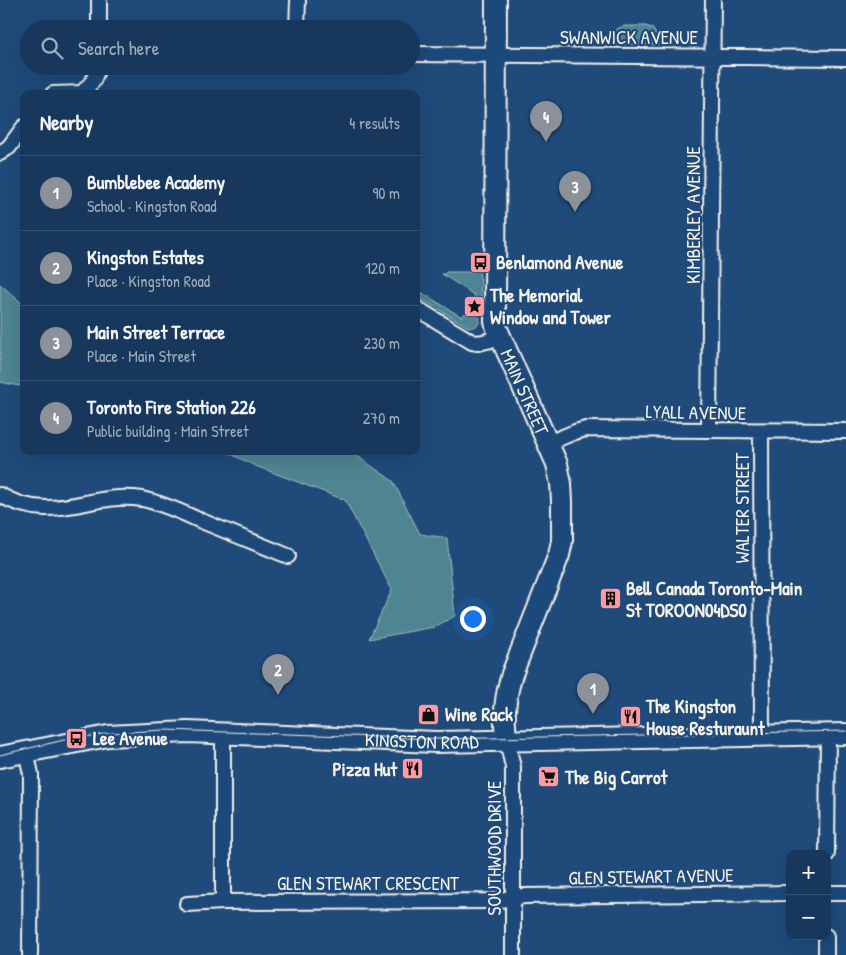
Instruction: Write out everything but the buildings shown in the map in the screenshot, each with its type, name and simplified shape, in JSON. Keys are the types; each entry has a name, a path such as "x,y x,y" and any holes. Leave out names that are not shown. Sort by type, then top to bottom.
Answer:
{"main road":[{"name":"MAIN STREET","path":"496,0 495,321 557,464 561,484 563,526 562,541 558,555 506,693 504,718 507,741"},
{"name":"KINGSTON ROAD","path":"0,757 108,736 152,732 436,742 837,734"}],"street":[{"path":"99,0 99,20"},
{"path":"297,20 298,0"},
{"name":"KIMBERLEY AVENUE","path":"709,430 713,0"},
{"name":"SWANWICK AVENUE","path":"420,54 846,58"},
{"path":"86,90 93,82 96,75"},
{"path":"0,153 9,147 20,132"},
{"path":"420,310 472,342 478,343 501,338"},
{"name":"LYALL AVENUE","path":"548,443 575,432 586,430 846,431"},
{"name":"WALTER STREET","path":"761,431 762,735"},
{"path":"0,495 22,505 48,509 119,498 144,500 170,508 288,556"},
{"path":"223,734 223,902"},
{"path":"827,850 837,734"},
{"name":"SOUTHWOOD DRIVE","path":"507,741 513,767 513,955"},
{"path":"26,751 31,774 30,955"},
{"path":"831,893 846,893"},
{"name":"GLEN STEWART AVENUE","path":"514,899 524,896 786,894"},
{"name":"GLEN STEWART CRESCENT","path":"187,904 223,902 494,901 514,899"},
{"path":"826,940 826,955"}],"green space":[{"path":"624,26 646,26 652,28 663,45 615,44 617,29"},
{"path":"474,270 479,270 481,278 481,311 472,301 475,297 474,295 442,274 446,272 474,272"},
{"path":"0,284 20,302 20,386 0,382"},
{"path":"421,292 460,316 463,316 465,313 468,315 470,312 480,318 478,325 468,327 420,298"},
{"path":"233,455 356,455 393,481 420,534 447,538 455,616 434,627 369,639 392,590 345,500 253,465"}],"tram line":[{"path":"0,755 64,740 111,733 164,730 440,739 846,731"}],"place":[{"name":"Toronto Fire Station 226","path":"546,142"},
{"name":"Main Street Terrace","path":"575,212"},
{"name":"Benlamond Avenue","path":"480,262"},
{"name":"The Memorial Window and Tower","path":"474,306"},
{"name":"Bell Canada Toronto-Main St TOROON04DS0","path":"610,599"},
{"name":"Kingston Estates","path":"278,695"},
{"name":"Wine Rack","path":"429,714"},
{"name":"Bumblebee Academy","path":"593,714"},
{"name":"The Kingston House Resturaunt","path":"630,717"},
{"name":"Lee Avenue","path":"77,738"},
{"name":"Pizza Hut","path":"413,769"},
{"name":"The Big Carrot","path":"549,777"}]}
